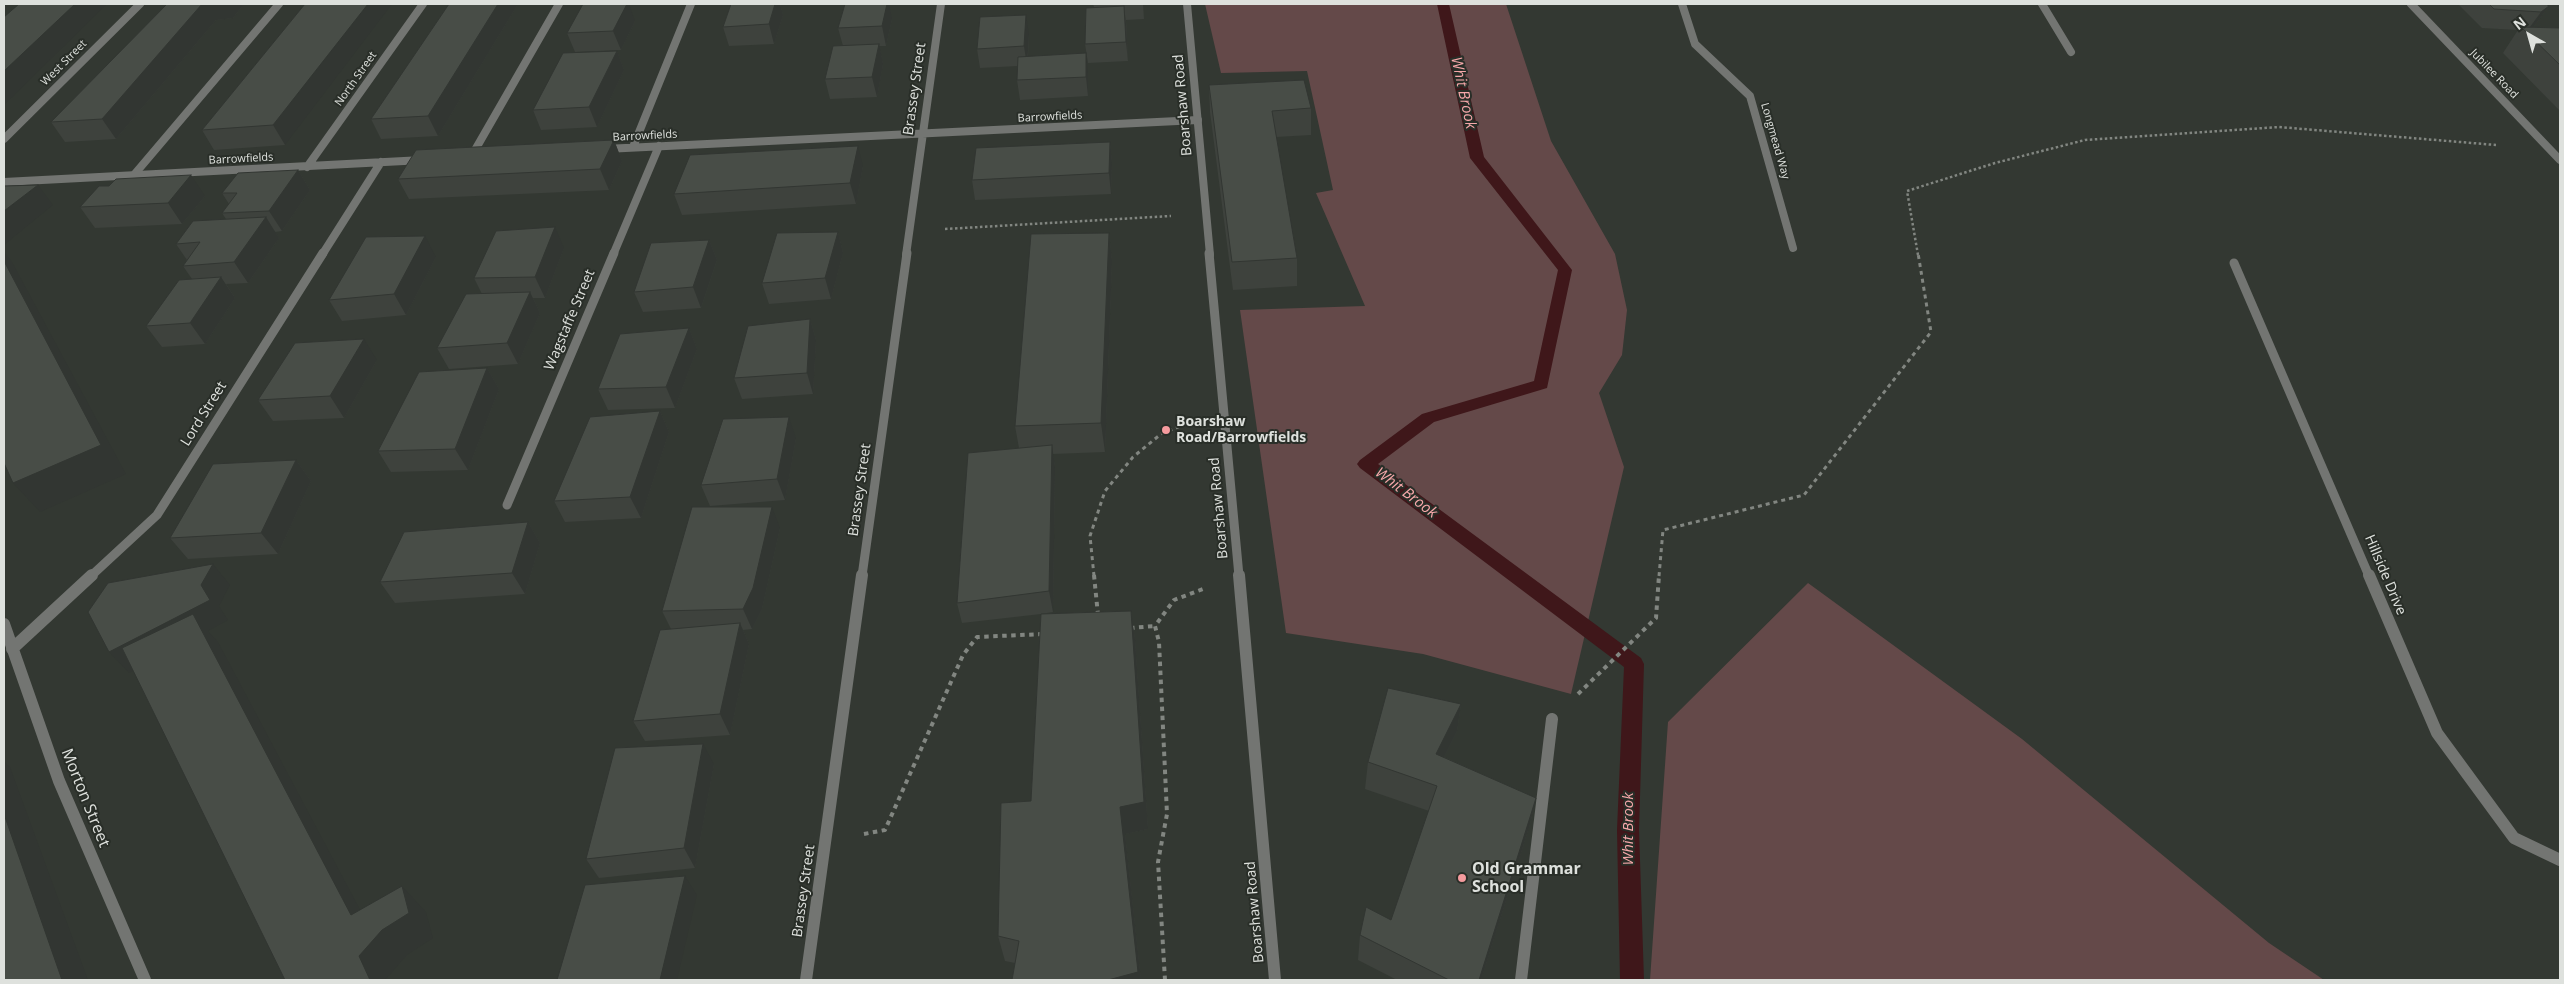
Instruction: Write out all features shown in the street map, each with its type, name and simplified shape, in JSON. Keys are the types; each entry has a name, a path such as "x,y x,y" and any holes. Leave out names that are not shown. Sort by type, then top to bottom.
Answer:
{"street":[{"name":"West Street","path":"4,139 140,4"},
{"path":"134,176 279,4"},
{"name":"North Street","path":"307,167 423,4"},
{"path":"471,157 559,4"},
{"path":"633,147 691,4"},
{"name":"Brassey Street","path":"806,980 941,4"},
{"name":"Boarshaw Road","path":"1187,4 1275,980"},
{"name":"Longmead Way","path":"1682,4 1695,44 1750,96 1793,248"},
{"path":"2042,4 2071,52"},
{"name":"Jubilee Road","path":"2411,4 2560,160"},
{"name":"Barrowfields","path":"595,150 1198,120"},
{"name":"Wagstaffe Street","path":"507,506 659,146"},
{"path":"461,158 480,156"},
{"name":"Barrowfields","path":"4,182 431,159"},
{"name":"Lord Street","path":"12,649 157,515 381,162"},
{"name":"Hillside Drive","path":"2234,263 2437,733 2514,838 2560,860"},
{"name":"Morton Street","path":"4,624 59,781 145,980"},
{"path":"1521,980 1552,719"}],"path":[{"path":"1594,677 1656,618 1663,530 1804,494 1931,332 1907,191 1995,163 2085,140 2279,127 2551,150"},
{"path":"909,232 1206,214"},
{"path":"1099,621 1090,536 1105,491 1134,457 1161,434 1224,409"},
{"path":"1127,628 1155,626 1174,600 1239,576"},
{"path":"1155,626 1159,642 1167,814 1158,862 1165,980"},
{"path":"825,842 885,830 963,656 977,637 1053,633"}],"shaded area":[{"path":"1205,4 1506,4 1551,141 1615,254 1627,310 1622,355 1599,393 1624,467 1571,694 1423,654 1286,633 1240,310 1365,306 1316,193 1333,190 1307,71 1221,73"},
{"path":"1808,583 2022,739 2269,943 2324,980 1650,980 1668,722"}],"building":[{"path":"19,4 75,4 4,71 4,17"},
{"path":"167,4 202,4 102,119 51,122"},
{"path":"305,4 368,4 273,125 202,130"},
{"path":"449,4 498,4 428,116 371,119"},
{"path":"583,4 627,4 613,31 567,33"},
{"path":"731,4 775,4 769,24 723,27"},
{"path":"845,4 887,4 882,26 838,28"},
{"path":"2489,4 2546,4 2549,6 2541,12 2494,9"},
{"path":"1124,6 1126,42 1085,44 1086,8"},
{"path":"1026,15 1024,46 977,49 980,17"},
{"path":"2521,27 2560,28 2560,65"},
{"path":"879,44 872,77 825,79 833,46"},
{"path":"617,51 589,107 533,110 563,53"},
{"path":"1086,53 1086,77 1017,80 1018,57"},
{"path":"1304,80 1311,108 1272,111 1297,258 1232,262 1209,85"},
{"path":"614,140 600,169 398,179 416,150"},
{"path":"1110,142 1109,173 972,180 976,148"},
{"path":"858,146 850,183 674,194 690,155"},
{"path":"298,170 269,211 222,213 237,193 222,193 238,173"},
{"path":"191,175 168,203 80,207 99,186 109,186 116,179"},
{"path":"38,185 4,211 4,186"},
{"path":"266,217 234,262 183,266 200,242 176,244 193,221"},
{"path":"555,227 535,277 474,278 496,231"},
{"path":"838,232 825,278 762,283 777,233"},
{"path":"1109,233 1101,423 1015,426 1031,234"},
{"path":"425,236 394,294 329,300 366,237"},
{"path":"709,240 693,287 634,292 651,243"},
{"path":"4,261 101,445 13,483 4,463"},
{"path":"221,277 190,323 146,326 179,280"},
{"path":"530,292 507,343 437,348 466,294"},
{"path":"810,319 807,373 734,378 748,326"},
{"path":"689,328 666,387 598,389 620,334"},
{"path":"364,339 330,396 258,400 295,343"},
{"path":"487,368 455,449 378,451 419,372"},
{"path":"660,411 630,497 554,501 590,417"},
{"path":"789,417 777,479 701,485 723,419"},
{"path":"1052,445 1049,591 957,603 968,453"},
{"path":"296,460 261,533 170,538 213,464"},
{"path":"692,507 772,507 753,588 743,609 662,611"},
{"path":"528,522 512,573 380,582 404,532"},
{"path":"213,564 201,585 210,600 109,652 88,612 108,583"},
{"path":"1131,611 1144,802 1120,807 1138,972 1108,980 1012,980 1019,941 998,936 1001,803 1031,801 1041,614"},
{"path":"193,614 351,915 402,886 409,913 382,930 359,956 370,980 285,980 122,648"},
{"path":"740,623 720,714 633,721 660,630"},
{"name":"Old Grammar School","path":"1388,688 1461,704 1436,754 1536,798 1479,980 1449,980 1360,935 1366,907 1391,920 1437,786 1368,762"},
{"path":"703,744 684,848 586,859 615,748"},
{"path":"4,814 62,980 4,980"},
{"path":"685,876 660,980 557,980 585,885"}],"waterway":[{"name":"Whit Brook","path":"1443,4 1477,158 1565,270 1541,384 1428,418 1366,464 1634,664 1628,830 1632,980"}],"place":[{"name":"Boarshaw Road/Barrowfields","path":"1166,430"},
{"name":"Old Grammar School","path":"1462,878"}]}
